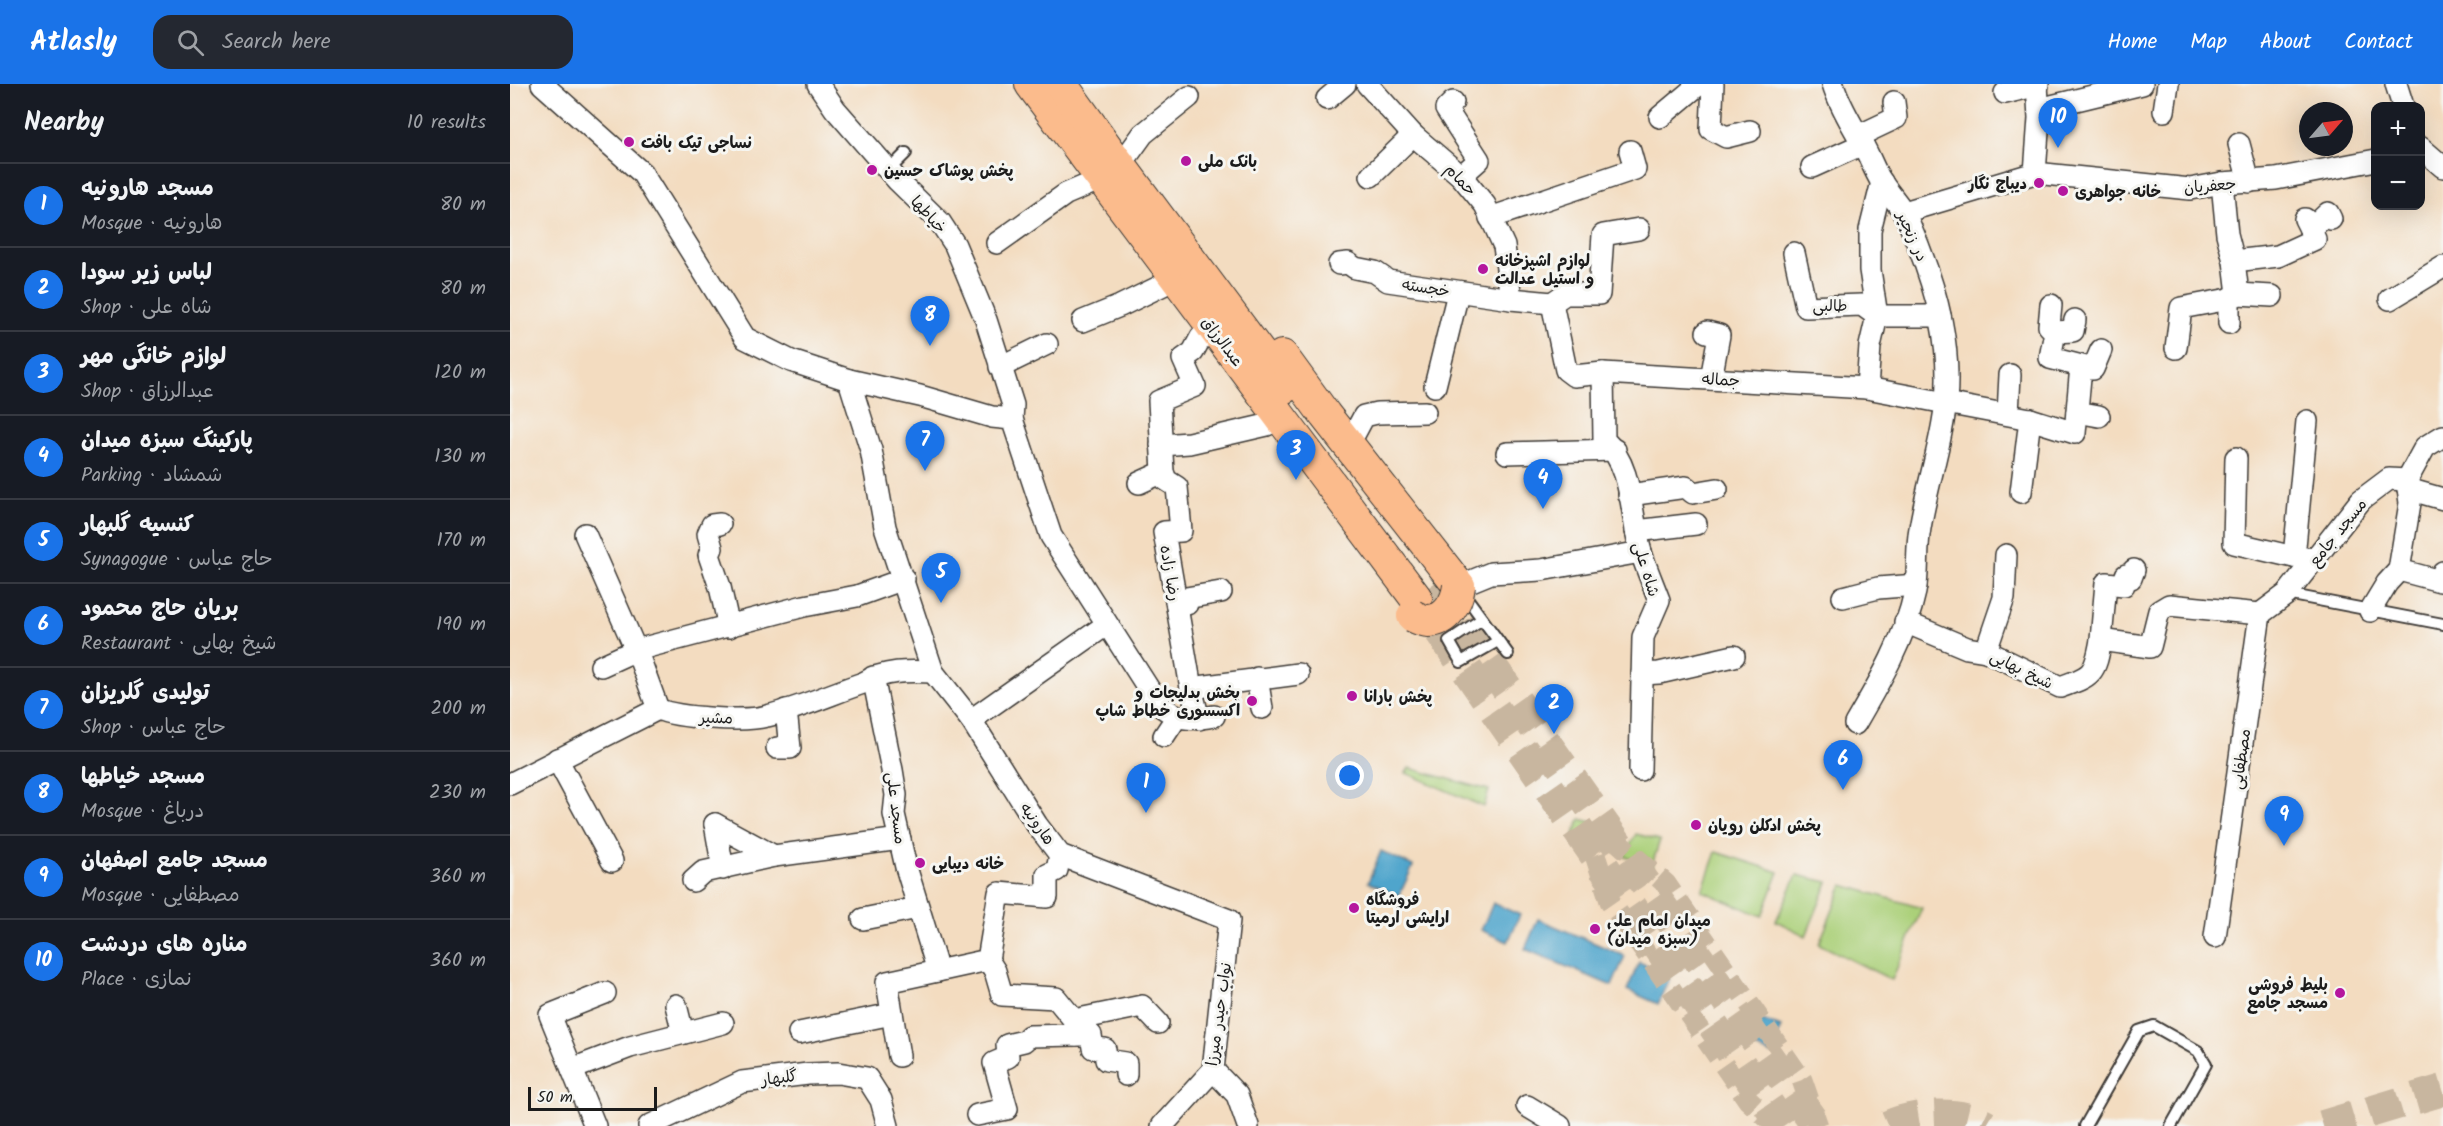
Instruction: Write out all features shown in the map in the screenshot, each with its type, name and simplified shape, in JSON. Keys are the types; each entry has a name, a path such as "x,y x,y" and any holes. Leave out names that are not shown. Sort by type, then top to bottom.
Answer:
{"main road":[{"name":"عبدالرزاق","path":"1031,84 1102,162 1430,596"},
{"name":"عبدالرزاق","path":"1061,84 1102,162"},
{"path":"1102,162 1148,172 1348,446 1430,596 1267,425 1094,192 1102,162"}],"street":[{"path":"542,84 642,172 745,338 791,361 849,380 920,396 993,417 1012,419"},
{"name":"خیاطها","path":"818,84 835,109 889,170 940,222 955,245 986,320 1013,405 1012,419 1051,536 1159,705 1176,718"},
{"path":"1327,99 1345,84"},
{"name":"حمام","path":"1367,84 1413,135 1461,176 1485,205 1504,246 1511,299"},
{"path":"1660,117 1697,86 1706,84"},
{"path":"1713,84 1711,129 1726,137 1750,131"},
{"name":"در زنجیر","path":"1833,84 1840,107 1882,182 1905,212 1932,280 1945,336 1947,380 1945,402"},
{"path":"2039,109 2142,84"},
{"path":"2164,111 2168,84"},
{"path":"2396,84 2402,102"},
{"path":"2005,93 2037,85 2039,109 2035,173"},
{"path":"997,243 1066,194 1102,162 1143,134 1189,97"},
{"path":"1453,102 1446,110 1479,160 1461,176"},
{"path":"1812,167 1896,118 1894,102"},
{"path":"1371,176 1413,135"},
{"path":"2239,144 2249,182"},
{"path":"2425,151 2443,167"},
{"path":"1490,218 1632,160"},
{"name":"جعفریان","path":"1905,212 2035,173 2190,189 2222,183 2249,182 2371,161"},
{"path":"1867,388 1870,346 1877,316 1870,270 1870,230 1882,182"},
{"path":"2222,183 2227,234 2234,261 2233,297 2229,322"},
{"path":"2234,261 2278,256 2315,239 2308,225 2328,213 2331,219"},
{"path":"1458,292 1552,303 1565,294 1599,294 1603,235 1639,229"},
{"name":"طالبی","path":"1794,253 1806,308 1862,305 1877,316 1940,316"},
{"name":"خجسته","path":"1339,264 1348,263 1355,268 1375,272 1388,281 1458,292 1435,386"},
{"path":"2390,299 2443,267"},
{"path":"1083,321 1163,285"},
{"path":"2176,348 2181,308 2233,297 2272,296"},
{"name":"جماله","path":"1552,303 1566,370 1574,376 1603,373 1867,388 2008,414 2075,433 2077,412"},
{"path":"2051,306 2049,327 2055,332 2073,331 2075,320"},
{"path":"1707,332 1719,335 1711,379"},
{"path":"2055,332 2050,358 2093,369 2101,350"},
{"name":"رضا زاده","path":"1176,718 1206,718 1191,688 1164,532 1181,531 1177,487 1166,480 1163,472 1159,401 1195,386 1183,359 1193,352 1202,337"},
{"path":"1000,367 1047,344"},
{"path":"2081,366 2077,412 2099,416"},
{"name":"شاه علی","path":"1603,373 1604,440 1615,450 1624,474 1641,552 1659,600 1643,637 1640,770"},
{"path":"2008,414 2010,375"},
{"path":"849,380 871,450 885,527 933,672"},
{"path":"1856,724 1882,677 1905,622 1916,585 1919,530 1944,419 1945,402"},
{"path":"1348,446 1364,416 1377,413 1416,412"},
{"path":"2022,492 2031,419"},
{"path":"2294,557 2307,421"},
{"path":"1161,445 1189,443 1267,425"},
{"path":"2370,611 2399,570 2410,503 2408,485 2425,447 2443,436"},
{"path":"1507,453 1615,450"},
{"path":"2236,458 2234,543 2294,557 2316,559"},
{"path":"1139,483 1163,472"},
{"name":"مسجد جامع","path":"2287,594 2361,500 2389,479 2408,485"},
{"path":"2408,485 2443,499"},
{"path":"1629,495 1686,487 1693,493 1717,489"},
{"path":"720,524 712,525 708,534 712,548 709,555 729,627"},
{"path":"1636,531 1696,525"},
{"path":"510,784 658,710 591,536"},
{"path":"1430,596 1491,573 1541,570 1641,552"},
{"path":"1986,651 2004,598 2006,555"},
{"name":"شیخ بهایی","path":"1905,622 1967,648 1986,651 2061,687 2086,678 2097,664 2106,583 2124,585 2126,575 2131,578 2134,570"},
{"path":"2399,570 2440,581 2443,572"},
{"path":"601,666 636,650 804,606 857,596 904,579"},
{"path":"1843,597 1878,588 1916,585"},
{"path":"1177,606 1187,604 1186,598 1221,592"},
{"path":"2101,640 2150,647 2159,611 2169,605 2260,614 2287,594"},
{"name":"مصطفایی","path":"2215,937 2260,614"},
{"path":"971,720 1106,625"},
{"path":"1642,674 1659,673 1734,656"},
{"name":"مشیر","path":"658,710 670,715 703,718 765,717 873,677 900,671 933,672"},
{"name":"هارونیه","path":"933,672 971,720 1037,825 1060,855 1229,920"},
{"path":"1191,688 1298,674"},
{"name":"مسجد علی","path":"873,677 896,795 894,814 918,908 938,971"},
{"path":"1257,678 1262,708"},
{"path":"777,748 790,748 786,710"},
{"path":"1164,736 1176,718"},
{"path":"556,759 612,861"},
{"path":"723,869 715,824 774,856"},
{"path":"693,881 703,872 774,856 900,839"},
{"path":"1060,855 1057,870 1047,875 1047,897 999,893 988,960 995,971 1002,994 1056,998 1075,1027 1091,1035 1094,1048 1105,1049 1106,1059 1126,1063 1126,1075"},
{"path":"863,919 918,908"},
{"name":"نواب حیدر میرزا","path":"1162,1126 1213,1070 1229,920"},
{"path":"899,1056 887,982 988,960"},
{"path":"595,1126 550,1015 605,993"},
{"path":"676,1005 683,1033"},
{"path":"977,1116 1007,1109 994,1063 1008,1058 1007,1045 1024,1041 1029,1036 1075,1027 1142,1006 1158,1023"},
{"path":"799,1033 892,1014"},
{"path":"572,1070 630,1047 723,1023"},
{"path":"1213,1070 1237,1095 1248,1126"},
{"name":"گلبهار","path":"659,1124 742,1082 790,1074 838,1073 867,1078 881,1100 888,1126"},
{"path":"1527,1106 1558,1126"}],"lane":[{"path":"889,170 906,153"},
{"path":"2287,594 2443,624"},
{"path":"1430,596 1482,620 1508,654"},
{"path":"1482,620 1449,641 1461,662 1498,641"},
{"path":"2085,1126 2139,1031 2154,1026 2198,1051 2206,1064 2171,1126"}],"green space":[{"path":"1409,768 1489,790 1484,807 1406,773"},
{"path":"1580,819 1623,830 1614,852 1574,835"},
{"path":"1636,834 1660,840 1651,868 1624,856"},
{"path":"1716,852 1779,872 1762,916 1702,891"},
{"path":"1797,875 1828,882 1806,936 1776,921"},
{"path":"1843,885 1922,908 1892,980 1819,944"}],"water":[{"path":"1381,851 1413,866 1399,896 1368,882"},
{"path":"1493,903 1520,915 1508,942 1481,930"},
{"path":"1538,919 1625,956 1612,986 1525,949"},
{"path":"1639,962 1670,976 1658,1004 1627,990"},
{"path":"1749,1015 1781,1027 1771,1054 1739,1042"}],"tunnel":[{"path":"1433,584 1817,1126"},
{"path":"1440,631 1783,1126"},
{"path":"1612,837 1666,884 1802,1080 1818,1126"},
{"path":"1595,855 1610,901 1748,1100 1776,1126"},
{"path":"2323,1126 2443,1090"},
{"path":"1888,1126 1911,1119 1937,1116 1963,1118 1986,1126"}],"place":[{"name":"نساجی تیک بافت","path":"629,142"},
{"name":"مناره های دردشت","path":"2058,148"},
{"name":"بانک ملی","path":"1186,161"},
{"name":"پخش پوشاک حسین","path":"872,170"},
{"name":"دیباج نگار","path":"2039,183"},
{"name":"خانه جواهری","path":"2063,191"},
{"name":"لوازم اشپزخانه و استیل عدالت","path":"1483,269"},
{"name":"مسجد خیاطها","path":"930,346"},
{"name":"تولیدی گلریزان","path":"925,471"},
{"name":"لوازم خانگی مهر","path":"1296,480"},
{"name":"پارکینگ سبزه میدان","path":"1543,509"},
{"name":"کنسیه گلبهار","path":"941,603"},
{"name":"پخش بارانا","path":"1352,696"},
{"name":"پخش بدلیجات و اکسسوری خطاط شاپ","path":"1252,701"},
{"name":"لباس زیر سودا","path":"1554,734"},
{"name":"بریان حاج محمود","path":"1843,790"},
{"name":"مسجد هارونیه","path":"1146,813"},
{"name":"پخش ادکلن رویان","path":"1696,825"},
{"name":"مسجد جامع اصفهان","path":"2284,846"},
{"name":"خانه دیبایی","path":"920,863"},
{"name":"فروشگاه ارایشی ارمیتا","path":"1354,908"},
{"name":"میدان امام علی (سبزه میدان)","path":"1595,929"},
{"name":"بلیط فروشی مسجد جامع","path":"2340,993"}]}
